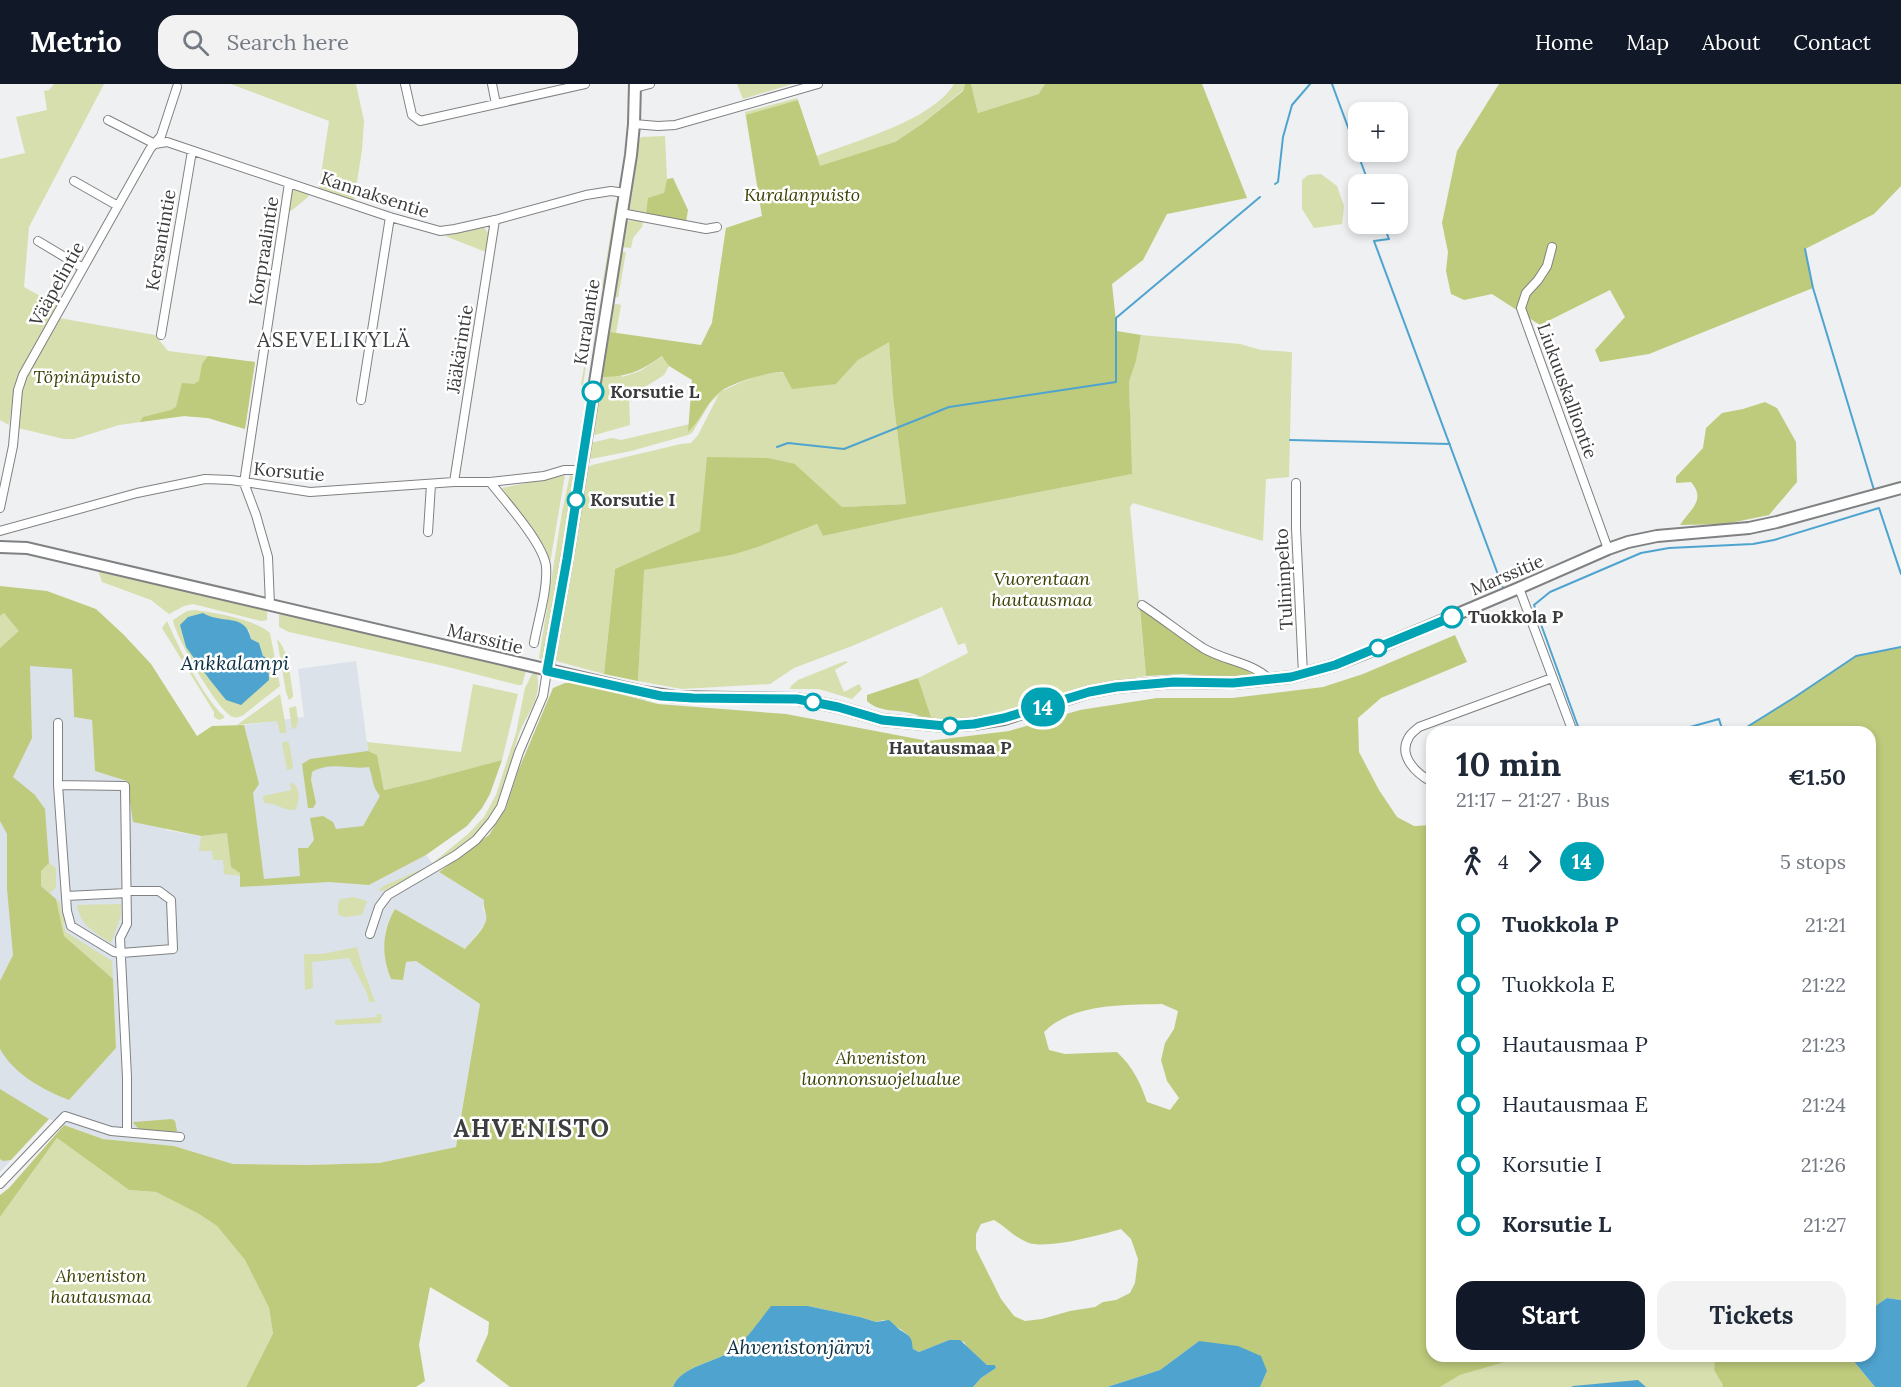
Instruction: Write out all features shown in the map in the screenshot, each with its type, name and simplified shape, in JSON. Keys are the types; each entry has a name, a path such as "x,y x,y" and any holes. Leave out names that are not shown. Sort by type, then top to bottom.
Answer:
{"main road":[{"name":"Kuralantie","path":"547,671 625,193 634,124 635,86"},
{"name":"Marssitie","path":"0,547 27,548 661,696 797,699 838,707 882,720 945,726 974,724 1004,718 1089,692 1116,687 1174,682 1233,683 1303,674 1363,654 1628,542 1657,536 1749,528 1901,488"}],"street":[{"path":"405,84 412,115 420,121 580,84"},
{"path":"492,84 496,104"},
{"path":"635,86 650,84"},
{"path":"634,124 675,125 818,84"},
{"name":"Vääpelintie","path":"0,507 13,446 18,390 23,375 150,149 161,136 177,87"},
{"name":"Kannaksentie","path":"108,120 155,144 168,142 390,217 440,231 495,220 586,195 611,191 625,193"},
{"name":"Kersantintie","path":"160,335 192,151"},
{"path":"74,181 118,206"},
{"name":"Korpraalintie","path":"270,605 268,557 244,483 289,183"},
{"path":"621,213 706,230 717,227"},
{"path":"360,400 390,217"},
{"name":"Jääkärintie","path":"454,482 495,220"},
{"path":"38,241 83,268"},
{"name":"Liukuuskalliontie","path":"1552,247 1547,266 1526,293 1521,308 1608,549"},
{"name":"Korsutie","path":"0,531 136,493 205,479 310,492 454,482 490,482 544,476 564,470 580,470"},
{"path":"490,482 542,551 546,565 546,578 534,643"},
{"name":"Tulininpelto","path":"1296,483 1303,674"},
{"path":"428,532 431,484"},
{"path":"1519,588 1571,726"},
{"path":"1142,605 1204,648 1252,668 1270,680"},
{"path":"370,934 379,907 388,895 456,855 476,840 492,821 501,807 519,752 543,696 547,671"},
{"path":"1426,779 1413,768 1406,755 1409,736 1419,727 1552,678"},
{"path":"58,723 58,784 66,896 71,926 114,952 173,949 171,900 159,891 66,896"},
{"path":"58,784 125,786 127,924 120,938 127,1077 127,1132"},
{"path":"0,1184 64,1116 102,1129 180,1137"}],"shaded area":[{"path":"0,616 72,668 74,717 92,720 95,771 128,780 166,830 201,836 219,753 244,725 304,717 298,669 356,661 368,751 384,790 369,885 426,855 439,872 484,900 486,923 465,949 395,909 385,933 387,970 406,962 416,961 480,1004 456,1147 379,1163 233,1164 174,1146 103,1139 49,1119 0,1172","holes":["113,979 116,1048 69,1100"]}],"green space":[{"path":"54,84 104,84 29,227 24,287 58,306 14,390 9,425 0,420 0,159 25,153 16,117 47,110 44,91 49,90"},
{"path":"231,84 356,84 364,121 354,201 319,188 329,121"},
{"path":"737,84 792,84 743,99"},
{"name":"Kuralanpuisto","path":"954,84 965,84 963,90 922,124 895,142 722,391 746,380 778,372 836,384 858,360 889,341 893,397 906,504 842,507 795,464 700,531 615,569 604,674 556,661 585,469 592,465 691,443 698,435 719,394 710,403 692,433 688,435 631,451 588,458 590,443 612,438 621,440 690,424 692,380 701,346 712,323 726,228 762,216 745,112 797,98 817,156 911,119 944,97"},
{"name":"Kuralanpuisto","path":"965,84 971,84 978,113 1039,94 1045,84 1202,84 1247,198 1167,214 1143,260 1112,284 1117,331 1141,335 1129,382 1132,474 823,536 817,524 732,555 644,570 638,681 604,674 615,569 700,531 707,457 768,458 795,464 842,507 906,504 889,342 858,360 836,384 792,389 783,372 777,372 734,384 716,395 688,432 692,380 669,366 662,356 635,372 603,377 610,332 701,345 712,323 726,228 762,216 746,115 798,100 820,166 895,142 963,91"},
{"path":"971,84 1068,84 978,113"},
{"path":"1499,84 1901,84 1901,186 1874,214 1805,249 1813,288 1649,354 1600,362 1595,350 1625,317 1610,290 1540,325 1492,294 1464,300 1451,294 1446,271 1448,252 1442,223 1457,151"},
{"path":"665,136 667,179 664,193 646,215 627,212 639,140 641,137"},
{"path":"1321,174 1337,186 1344,206 1342,224 1314,228 1302,209 1302,180 1308,175"},
{"path":"673,178 688,210 686,222 646,215 648,198 664,193 667,179"},
{"path":"289,183 310,190 308,197 291,211 285,211"},
{"path":"616,201 619,205 605,285 602,287"},
{"path":"634,220 643,223 642,227 633,238 631,248 621,247 623,226 626,221"},
{"path":"483,226 490,235 486,252 445,236"},
{"path":"621,252 626,252 618,298 613,295"},
{"path":"596,293 583,385 581,385"},
{"path":"612,305 621,305 616,333 610,332 622,377 640,371 663,356 669,366 664,375 629,397 630,425 595,435 592,433"},
{"name":"Töpinäpuisto","path":"59,318 155,335 168,351 255,362 245,429 208,418 184,416 119,425 74,439 64,439 18,428 22,392 27,375"},
{"name":"Vuorentaan hautausmaa","path":"1141,335 1240,344 1261,350 1292,352 1289,477 1266,479 1263,541 1133,503 1130,507 1146,676 1086,687 986,717 932,720 918,678 968,653 965,643 958,645 942,607 794,668 770,684 682,689 638,681 643,570 732,555 817,524 823,536 1131,474 1129,382"},
{"path":"208,356 255,362 245,429 208,418 184,416 140,422 143,417 176,407 182,383 194,384 199,381 202,364"},
{"path":"1765,402 1777,408 1796,442 1797,482 1769,515 1725,524 1680,525 1695,505 1697,495 1691,482 1676,483 1676,477 1703,448 1706,428 1722,413"},
{"path":"565,475 550,563 546,550 502,488"},
{"path":"570,475 573,476 573,483 569,518 546,652 542,660 539,658"},
{"path":"98,570 259,608 267,611 267,620 261,621 193,604 169,614 151,600 102,582"},
{"path":"0,586 47,591 96,609 151,664 197,736 212,726 244,725 259,784 253,793 264,879 300,876 298,848 308,848 314,840 310,818 323,816 333,822 336,829 363,826 380,796 374,786 369,767 327,767 312,772 311,780 316,803 313,808 308,808 302,764 310,759 368,751 377,755 384,790 502,760 490,794 467,826 426,855 369,885 329,882 240,887 240,873 231,867 227,833 201,836 133,822 127,781 95,771 92,720 74,717 72,669 30,666 32,738 13,777 35,795 45,809 49,863 41,871 41,886 56,899 64,936 113,979 116,1048 69,1100 59,1096 39,1086 21,1073 0,1049 0,981 13,955 7,889 7,834 0,821 0,648 19,631 4,613 0,616"},
{"path":"1140,609 1199,650 1261,677 1220,678 1184,674 1146,676"},
{"path":"195,610 234,617 270,633 280,686 242,716 234,717 226,712 198,673 176,629 173,620 187,611","holes":["203,613 213,619 249,630 251,639 259,643 263,656 226,700 200,664"]},
{"path":"282,612 526,671 522,685 518,685 444,666 289,632 279,627 279,615"},
{"path":"4,613 20,631 0,648 0,616"},
{"path":"167,621 200,685 224,718 219,720 214,717 214,712 162,628"},
{"name":"Ahveniston luonnonsuojelualue","path":"1455,635 1467,662 1381,698 1358,718 1359,752 1379,790 1397,817 1414,826 1426,825 1426,1362 1505,1362 1460,1375 1440,1387 1260,1387 1267,1371 1199,1341 1160,1370 1107,1387 973,1387 981,1378 996,1368 995,1365 987,1365 964,1342 949,1340 919,1352 913,1349 907,1334 884,1320 876,1322 808,1306 772,1306 737,1347 682,1374 673,1387 510,1387 476,1361 488,1334 489,1322 430,1287 419,1345 425,1381 416,1387 246,1387 273,1333 269,1308 245,1260 217,1226 156,1192 129,1190 57,1138 0,1217 0,1195 9,1188 64,1125 103,1139 174,1146 233,1164 379,1163 456,1147 480,1004 416,961 406,962 403,980 391,979 384,952 385,934 395,909 465,949 485,924 484,900 439,872 489,835 506,808 518,771 553,688 565,683 578,683 658,704 786,714 928,741 1009,731 1080,710 1157,698 1232,698 1323,687 1363,674","holes":["1162,1004 1178,1011 1174,1029 1165,1043 1161,1060 1167,1081 1179,1098 1170,1110 1147,1102 1135,1075 1117,1052 1065,1054 1049,1050 1044,1032 1069,1016 1100,1008","994,1220 1029,1243 1049,1244 1121,1229 1131,1239 1138,1259 1135,1283 1130,1293 1116,1300 1103,1302 1095,1307 1025,1321 1014,1316 1001,1299 976,1249 976,1234 981,1224"]},
{"path":"277,639 284,650 288,664 293,693 293,697 289,700 286,692"},
{"path":"1901,647 1901,1300 1887,1298 1876,1306 1876,726 1749,726 1856,656"},
{"path":"845,661 848,662 835,670 844,692 859,684 862,689 852,699 819,689 790,689 798,680"},
{"path":"533,672 537,674 538,683 536,699 519,734 503,792 495,808 474,835 447,856 393,887 378,891 383,886 429,866 468,834 484,817 496,795 516,733 525,688"},
{"path":"918,678 932,720 908,712 877,707 867,701 867,695"},
{"path":"473,684 518,694 502,760 384,790 377,755 368,751 367,742 461,752"},
{"path":"280,694 286,733 280,733 277,721 237,725"},
{"path":"296,706 298,720 296,728 292,729 289,708"},
{"path":"287,741 293,766 292,769 287,770 282,743"},
{"path":"293,783 299,796 295,810 264,803 263,796 291,790 290,784"},
{"path":"227,833 231,867 240,873 240,876 224,874 223,860 213,860 212,851 199,851 201,836"},
{"path":"49,863 56,868 56,887 50,893 41,886 41,871"},
{"path":"354,897 367,901 362,915 345,917 338,915 340,899"},
{"path":"56,899 60,902 62,915 66,914 67,921 63,923 66,932 112,961 113,979 64,936"},
{"path":"121,904 121,916 111,943 85,923 77,905"},
{"path":"357,947 375,1002 369,1002 367,993 349,958 312,962 313,988 305,990 304,954 322,954"},
{"path":"377,1014 381,1014 381,1023 335,1025 335,1020 377,1017"},
{"path":"0,1089 49,1119 11,1160 3,1161 0,1159"},
{"path":"172,1119 175,1121 177,1131 175,1132 140,1130 133,1123 134,1122"},
{"name":"Ahveniston hautausmaa","path":"57,1138 129,1190 156,1192 199,1214 217,1226 245,1260 269,1308 273,1332 246,1387 0,1387 0,1217"},
{"path":"1505,1362 1715,1362 1714,1370 1724,1385 1722,1387 1440,1387 1460,1375"},
{"path":"1715,1362 1854,1362 1875,1387 1722,1387 1714,1370"}],"water":[{"name":"Ankkalampi","path":"203,613 244,625 251,639 259,643 263,656 268,659 269,680 241,705 226,700 186,647 180,625 188,617"},
{"path":"1887,1298 1901,1300 1901,1387 1875,1387 1854,1362 1876,1362 1876,1306"},
{"name":"Ahvenistonjärvi","path":"771,1306 808,1306 876,1322 889,1320 908,1335 913,1349 919,1352 949,1340 960,1340 987,1365 995,1365 996,1368 981,1378 973,1387 673,1387 682,1374 737,1347"},
{"path":"1199,1341 1238,1346 1261,1356 1267,1371 1260,1387 1107,1387 1160,1370"},
{"path":"1638,1380 1646,1387 1571,1387 1573,1386"}],"waterway":[{"path":"1275,184 1278,182 1283,137 1292,105 1310,84"},
{"path":"1332,84 1365,174"},
{"path":"777,447 788,443 844,449 949,407 1116,382 1116,318 1260,197"},
{"path":"1387,234 1389,239 1374,241 1503,588"},
{"path":"1805,249 1813,288 1874,490"},
{"path":"1290,440 1450,444"},
{"path":"1578,726 1534,605 1550,592 1641,553 1669,548 1753,544 1774,540 1879,508 1901,574"},
{"path":"1749,726 1856,656 1901,647"},
{"path":"1694,726 1719,719 1721,726"}],"bus line":[{"name":"14","path":"593,392 547,671 661,696 797,699 838,707 882,720 945,726 974,724 1004,718 1089,692 1116,687 1174,682 1233,683 1291,677 1335,665 1452,617"}],"place":[{"name":"Korsutie L","path":"593,392"},
{"name":"Korsutie I","path":"576,500"},
{"name":"Tuokkola P","path":"1452,617"},
{"name":"Hautausmaa P","path":"950,726"}],"district":[{"name":"ASEVELIKYLÄ","path":"334,340"},
{"name":"AHVENISTO","path":"532,1129"}]}
